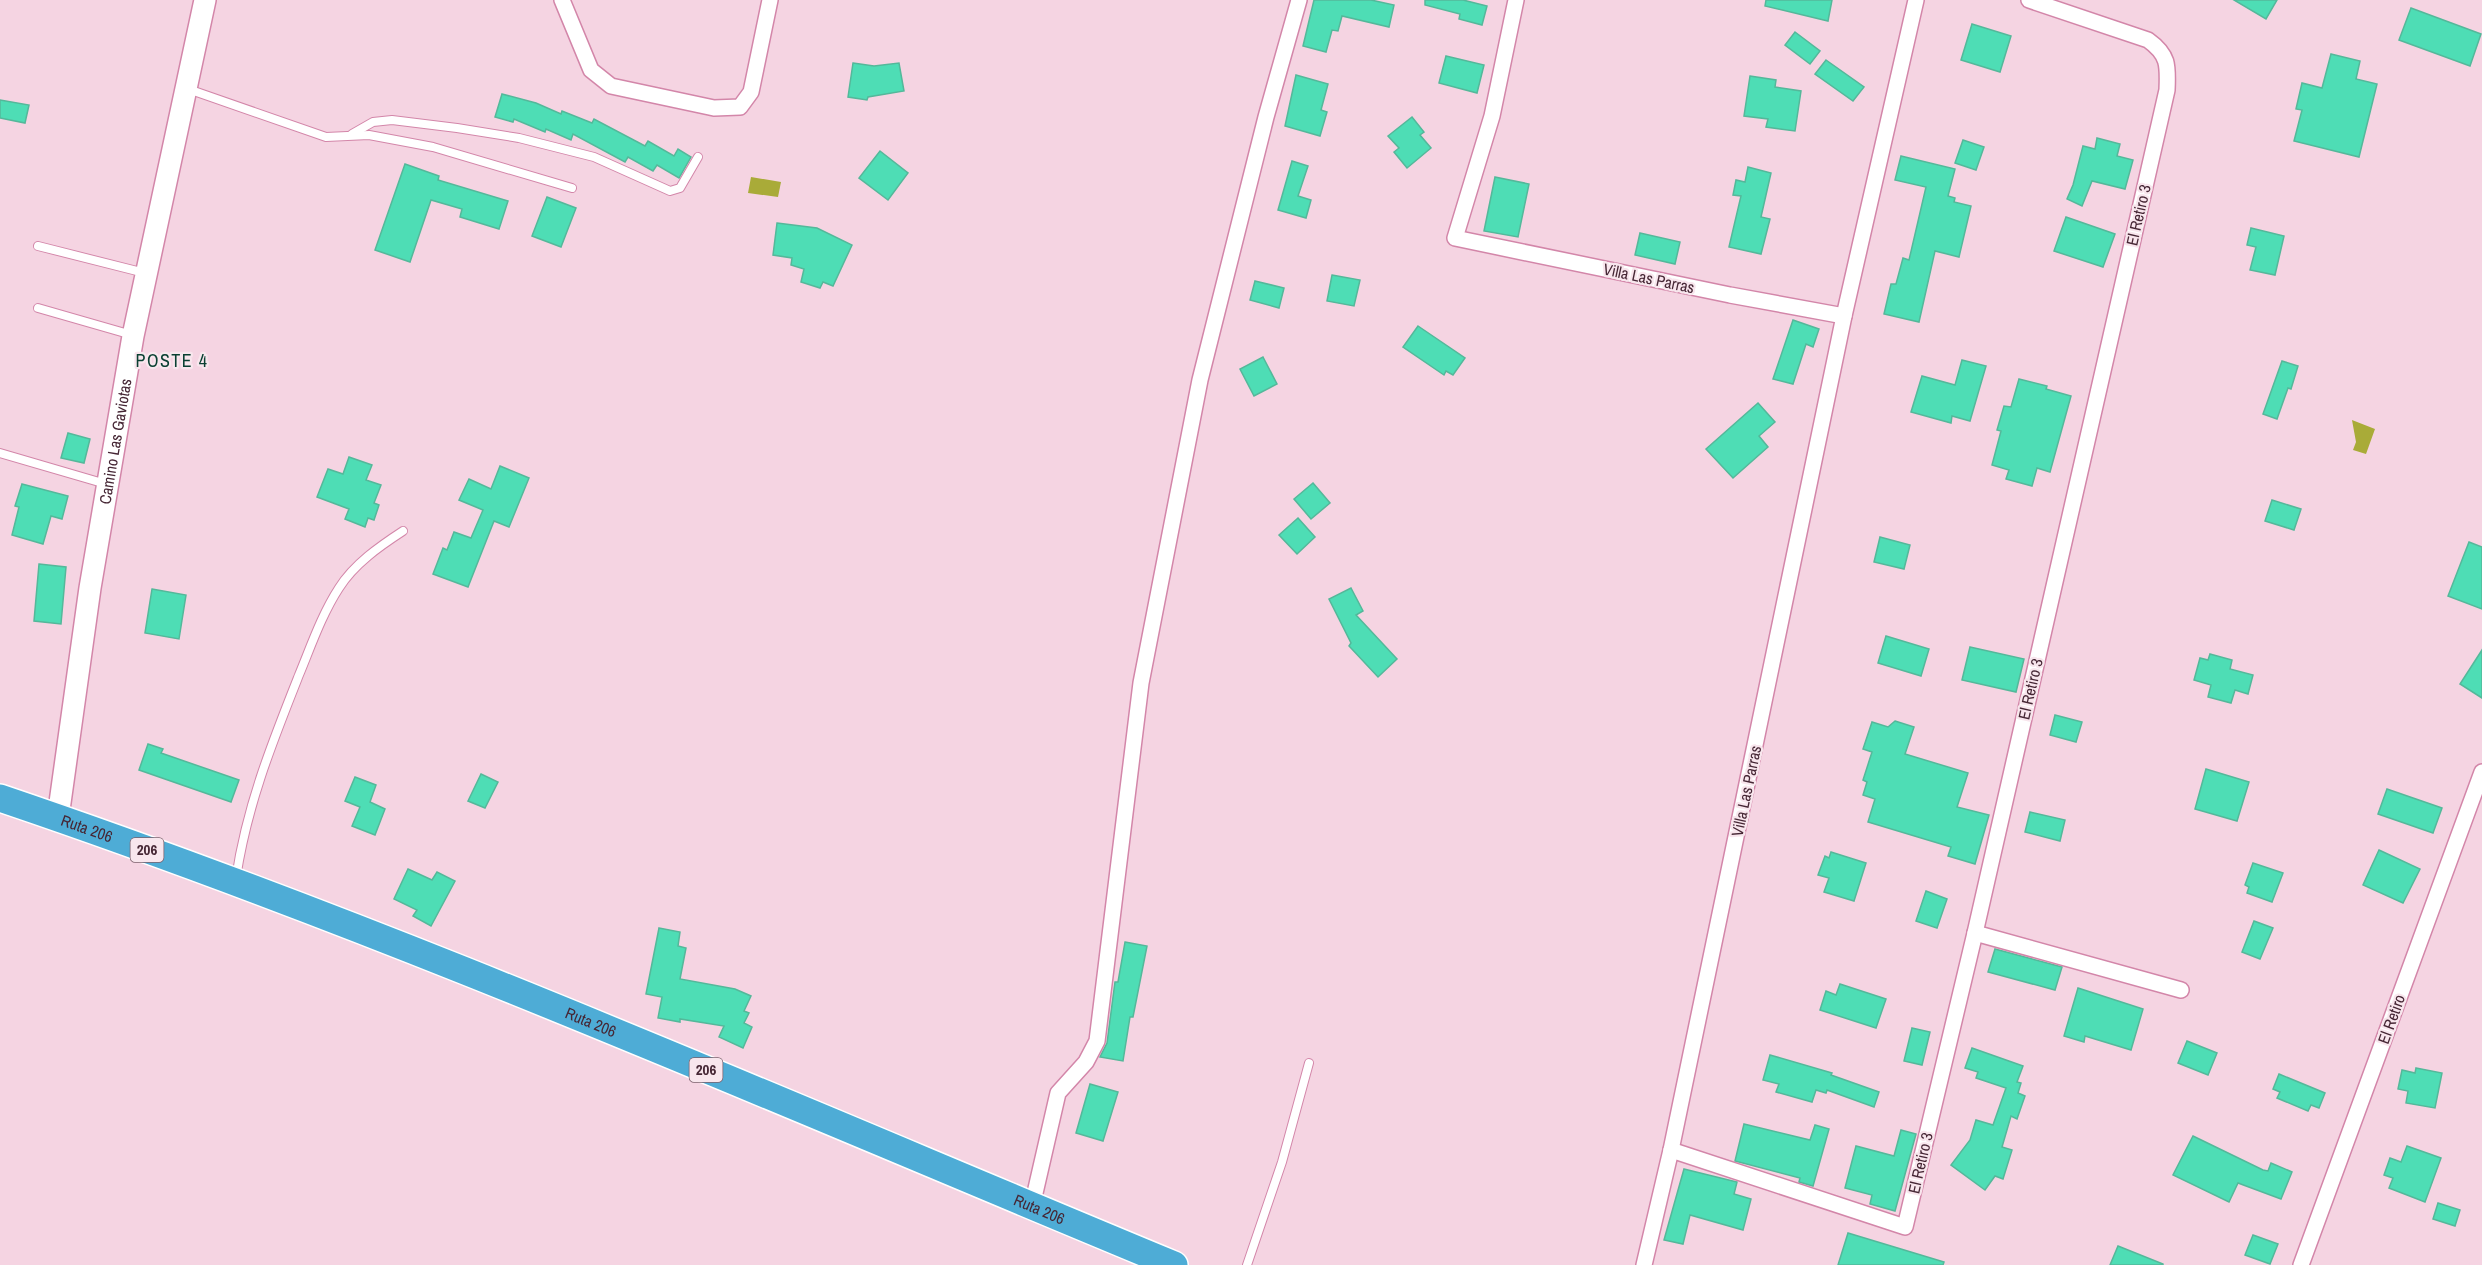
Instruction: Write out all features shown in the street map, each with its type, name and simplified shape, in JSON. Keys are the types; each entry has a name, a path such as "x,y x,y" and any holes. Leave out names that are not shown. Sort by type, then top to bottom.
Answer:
{"highway":[{"name":"Ruta 206","path":"0,798 236,883 588,1021 1174,1265"}],"street":[{"name":"Camino Las Gaviotas","path":"58,817 90,588 133,336 205,0"},
{"path":"562,0 591,70 611,86 714,108 740,106 751,93 770,0"},
{"path":"1032,1206 1058,1093 1086,1062 1097,1041 1141,683 1197,392 1266,117 1299,0"},
{"name":"Villa Las Parras","path":"1516,0 1492,116 1455,238 1730,295 1844,316"},
{"name":"Villa Las Parras","path":"1644,1265 1671,1150 1844,316 1916,0"},
{"name":"El Retiro 3","path":"1671,1150 1905,1227 1975,933 2167,90 2168,65 2159,48 2148,40 2029,0"},
{"name":"El Retiro","path":"2301,1265 2482,772"},
{"path":"1975,933 2181,990"}],"lane":[{"path":"186,88 326,137 369,135 433,147 572,188"},
{"path":"348,136 373,122 392,120 492,134 594,157 670,191 680,188 698,157"},
{"path":"38,246 146,274"},
{"path":"38,308 133,336"},
{"path":"0,453 108,485"},
{"path":"236,883 248,812 259,776 318,629 339,587 373,551 403,531"},
{"path":"1247,1265 1282,1162 1309,1063"}],"shaded area":[{"path":"751,177 781,182 778,197 748,193"},
{"path":"2352,420 2375,429 2366,454 2353,450 2356,442"}],"building":[{"path":"1314,0 1371,0 1394,5 1389,27 1342,16 1338,31 1332,30 1326,52 1303,46"},
{"path":"1425,0 1463,0 1487,6 1482,25 1459,19 1460,14 1425,5"},
{"path":"1766,0 1832,0 1828,21 1765,6"},
{"path":"2234,0 2277,0 2266,19"},
{"path":"2411,8 2481,34 2470,66 2399,40"},
{"path":"1972,24 2011,36 2000,72 1961,60"},
{"path":"1795,32 1820,51 1810,64 1785,45"},
{"path":"2331,54 2360,61 2356,79 2377,84 2359,157 2294,141 2302,110 2296,109 2302,83 2322,88"},
{"path":"1446,56 1484,65 1477,93 1439,83"},
{"path":"1826,60 1864,87 1853,101 1815,74"},
{"path":"853,63 874,66 899,63 904,91 868,97 867,100 848,97"},
{"path":"1296,75 1328,84 1321,110 1327,112 1320,136 1285,126"},
{"path":"1750,76 1776,80 1775,87 1801,91 1795,131 1766,127 1768,119 1744,116"},
{"path":"502,94 536,103 561,114 562,111 592,123 594,119 645,146 648,141 674,156 678,149 691,157 679,178 657,165 653,171 628,157 625,162 573,134 571,140 514,119 513,122 495,117"},
{"path":"0,100 29,105 25,123 0,118"},
{"path":"1412,117 1424,132 1420,135 1431,148 1407,168 1394,152 1399,148 1388,136"},
{"path":"2097,138 2120,144 2117,156 2133,160 2125,189 2092,181 2082,206 2067,199 2083,146 2095,149"},
{"path":"1963,140 1984,147 1976,170 1955,163"},
{"path":"880,151 908,173 888,200 859,178"},
{"path":"1901,156 1955,169 1948,196 1955,198 1954,202 1971,206 1959,257 1935,251 1919,322 1884,314 1891,284 1896,284 1903,258 1909,260 1926,187 1895,180"},
{"path":"1292,161 1308,166 1298,196 1311,200 1306,218 1278,210"},
{"path":"405,164 439,176 438,180 508,201 499,229 460,217 462,209 431,200 410,262 375,250"},
{"path":"1748,167 1771,173 1761,217 1770,219 1761,254 1729,247 1741,196 1733,195 1736,180 1745,182"},
{"path":"1495,177 1529,184 1518,237 1484,231"},
{"path":"547,197 576,208 561,247 532,236"},
{"path":"2066,217 2115,234 2103,267 2054,251"},
{"path":"777,223 817,228 852,245 833,286 823,282 820,288 801,282 804,269 791,265 792,258 773,255"},
{"path":"2251,228 2284,236 2275,275 2250,270 2256,247 2247,245"},
{"path":"1640,233 1680,242 1675,264 1635,255"},
{"path":"1332,275 1360,280 1354,306 1327,301"},
{"path":"1255,281 1284,288 1279,308 1250,300"},
{"path":"1793,320 1819,329 1813,347 1806,344 1793,384 1773,379"},
{"path":"1418,326 1465,358 1453,375 1446,371 1444,375 1403,347"},
{"path":"1263,357 1277,384 1254,396 1240,369"},
{"path":"1962,360 1986,366 1970,421 1952,416 1951,423 1911,412 1922,376 1955,385"},
{"path":"2282,361 2298,366 2291,389 2288,388 2277,419 2263,414"},
{"path":"2019,379 2047,386 2046,389 2071,396 2050,472 2037,468 2032,486 2006,479 2009,470 1992,465 2001,431 1997,430 2004,406 2011,407"},
{"path":"1758,403 1775,422 1759,436 1768,447 1733,478 1706,449"},
{"path":"68,433 90,439 84,463 61,458"},
{"path":"349,457 372,465 366,480 381,485 374,503 379,505 374,520 368,518 365,527 345,519 349,509 317,497 328,469 343,474"},
{"path":"500,466 529,478 509,527 494,521 468,587 433,574 443,548 447,550 454,532 471,538 483,510 459,500 469,479 491,489"},
{"path":"1313,483 1330,503 1311,519 1294,499"},
{"path":"22,484 68,496 62,519 51,516 43,544 12,535 19,507 15,506"},
{"path":"2272,500 2301,509 2294,530 2265,521"},
{"path":"1298,518 1315,537 1297,554 1279,535"},
{"path":"1880,537 1910,545 1904,569 1874,562"},
{"path":"2469,542 2482,547 2482,609 2448,596"},
{"path":"39,564 66,567 61,624 34,621"},
{"path":"1351,588 1363,611 1356,615 1397,659 1378,677 1349,646 1351,643 1329,599"},
{"path":"152,589 186,595 179,639 145,633"},
{"path":"1886,636 1929,649 1921,676 1878,663"},
{"path":"1970,647 2024,659 2016,692 1962,680"},
{"path":"2482,650 2482,698 2460,684"},
{"path":"2210,654 2232,660 2230,669 2253,675 2248,694 2235,690 2231,703 2208,697 2211,685 2194,680 2200,658 2208,660"},
{"path":"2055,715 2082,722 2076,742 2050,735"},
{"path":"1895,721 1914,727 1905,754 1968,773 1957,807 1989,815 1975,864 1948,856 1951,847 1868,822 1875,799 1863,795 1867,782 1863,780 1872,752 1863,749 1872,722 1888,727"},
{"path":"148,744 163,749 161,753 239,780 231,802 139,770"},
{"path":"2206,769 2249,782 2237,821 2195,809"},
{"path":"481,774 498,782 485,808 468,801"},
{"path":"355,777 376,785 370,802 385,809 375,835 352,826 360,807 345,801"},
{"path":"2387,789 2442,808 2433,833 2378,814"},
{"path":"2030,812 2065,820 2060,841 2025,832"},
{"path":"2379,850 2420,869 2403,903 2363,885"},
{"path":"1831,852 1866,863 1854,901 1824,892 1829,878 1818,875 1825,856 1829,858"},
{"path":"2253,863 2283,873 2272,902 2247,893 2249,887 2245,885"},
{"path":"408,869 432,880 437,872 455,881 431,926 413,916 417,910 394,899"},
{"path":"1926,891 1947,899 1937,928 1916,921"},
{"path":"2254,921 2273,928 2260,959 2242,952"},
{"path":"659,928 680,932 678,946 686,948 680,979 735,989 751,996 744,1011 749,1013 744,1023 752,1027 743,1048 719,1037 724,1026 658,1018 662,997 646,994"},
{"path":"1125,942 1147,946 1133,1017 1130,1017 1123,1061 1100,1057 1107,1043 1115,982 1118,982"},
{"path":"1995,949 2062,967 2055,990 1988,972"},
{"path":"1840,984 1886,999 1876,1028 1820,1010 1826,991 1836,995"},
{"path":"2078,988 2143,1009 2131,1050 2085,1036 2084,1042 2064,1036"},
{"path":"1912,1028 1930,1032 1922,1065 1904,1061"},
{"path":"2187,1041 2217,1053 2208,1075 2178,1063"},
{"path":"1972,1048 2023,1066 2017,1082 2021,1083 2018,1093 2025,1096 2017,1119 2011,1116 2002,1147 2012,1150 2003,1179 1995,1176 1985,1190 1951,1165 1970,1140 1976,1120 1993,1125 2006,1088 1976,1078 1978,1072 1965,1068"},
{"path":"1770,1055 1832,1073 1831,1075 1879,1092 1874,1107 1827,1090 1826,1093 1816,1090 1812,1102 1776,1092 1779,1084 1763,1080"},
{"path":"2416,1068 2442,1073 2435,1108 2406,1103 2408,1091 2398,1089 2402,1070 2415,1073"},
{"path":"2279,1074 2325,1093 2319,1108 2311,1105 2308,1111 2277,1098 2280,1092 2273,1089"},
{"path":"1090,1084 1118,1092 1103,1141 1076,1133"},
{"path":"1744,1124 1810,1140 1815,1125 1829,1129 1813,1186 1799,1182 1800,1178 1735,1161"},
{"path":"1901,1130 1916,1134 1895,1211 1870,1204 1872,1195 1845,1188 1856,1146 1894,1156"},
{"path":"2193,1136 2263,1170 2268,1171 2271,1163 2292,1172 2281,1199 2238,1183 2229,1202 2173,1175"},
{"path":"2407,1146 2441,1158 2425,1202 2389,1188 2393,1178 2384,1175 2390,1158 2401,1162"},
{"path":"1684,1169 1737,1182 1734,1194 1751,1199 1743,1230 1690,1215 1683,1244 1664,1240"},
{"path":"2438,1203 2460,1210 2455,1226 2433,1219"},
{"path":"1848,1233 1944,1262 1943,1265 1838,1265"},
{"path":"2253,1235 2278,1244 2270,1264 2245,1255"},
{"path":"2118,1246 2163,1264 2163,1265 2110,1265"}],"district":[{"name":"POSTE 4","path":"172,361"}]}
